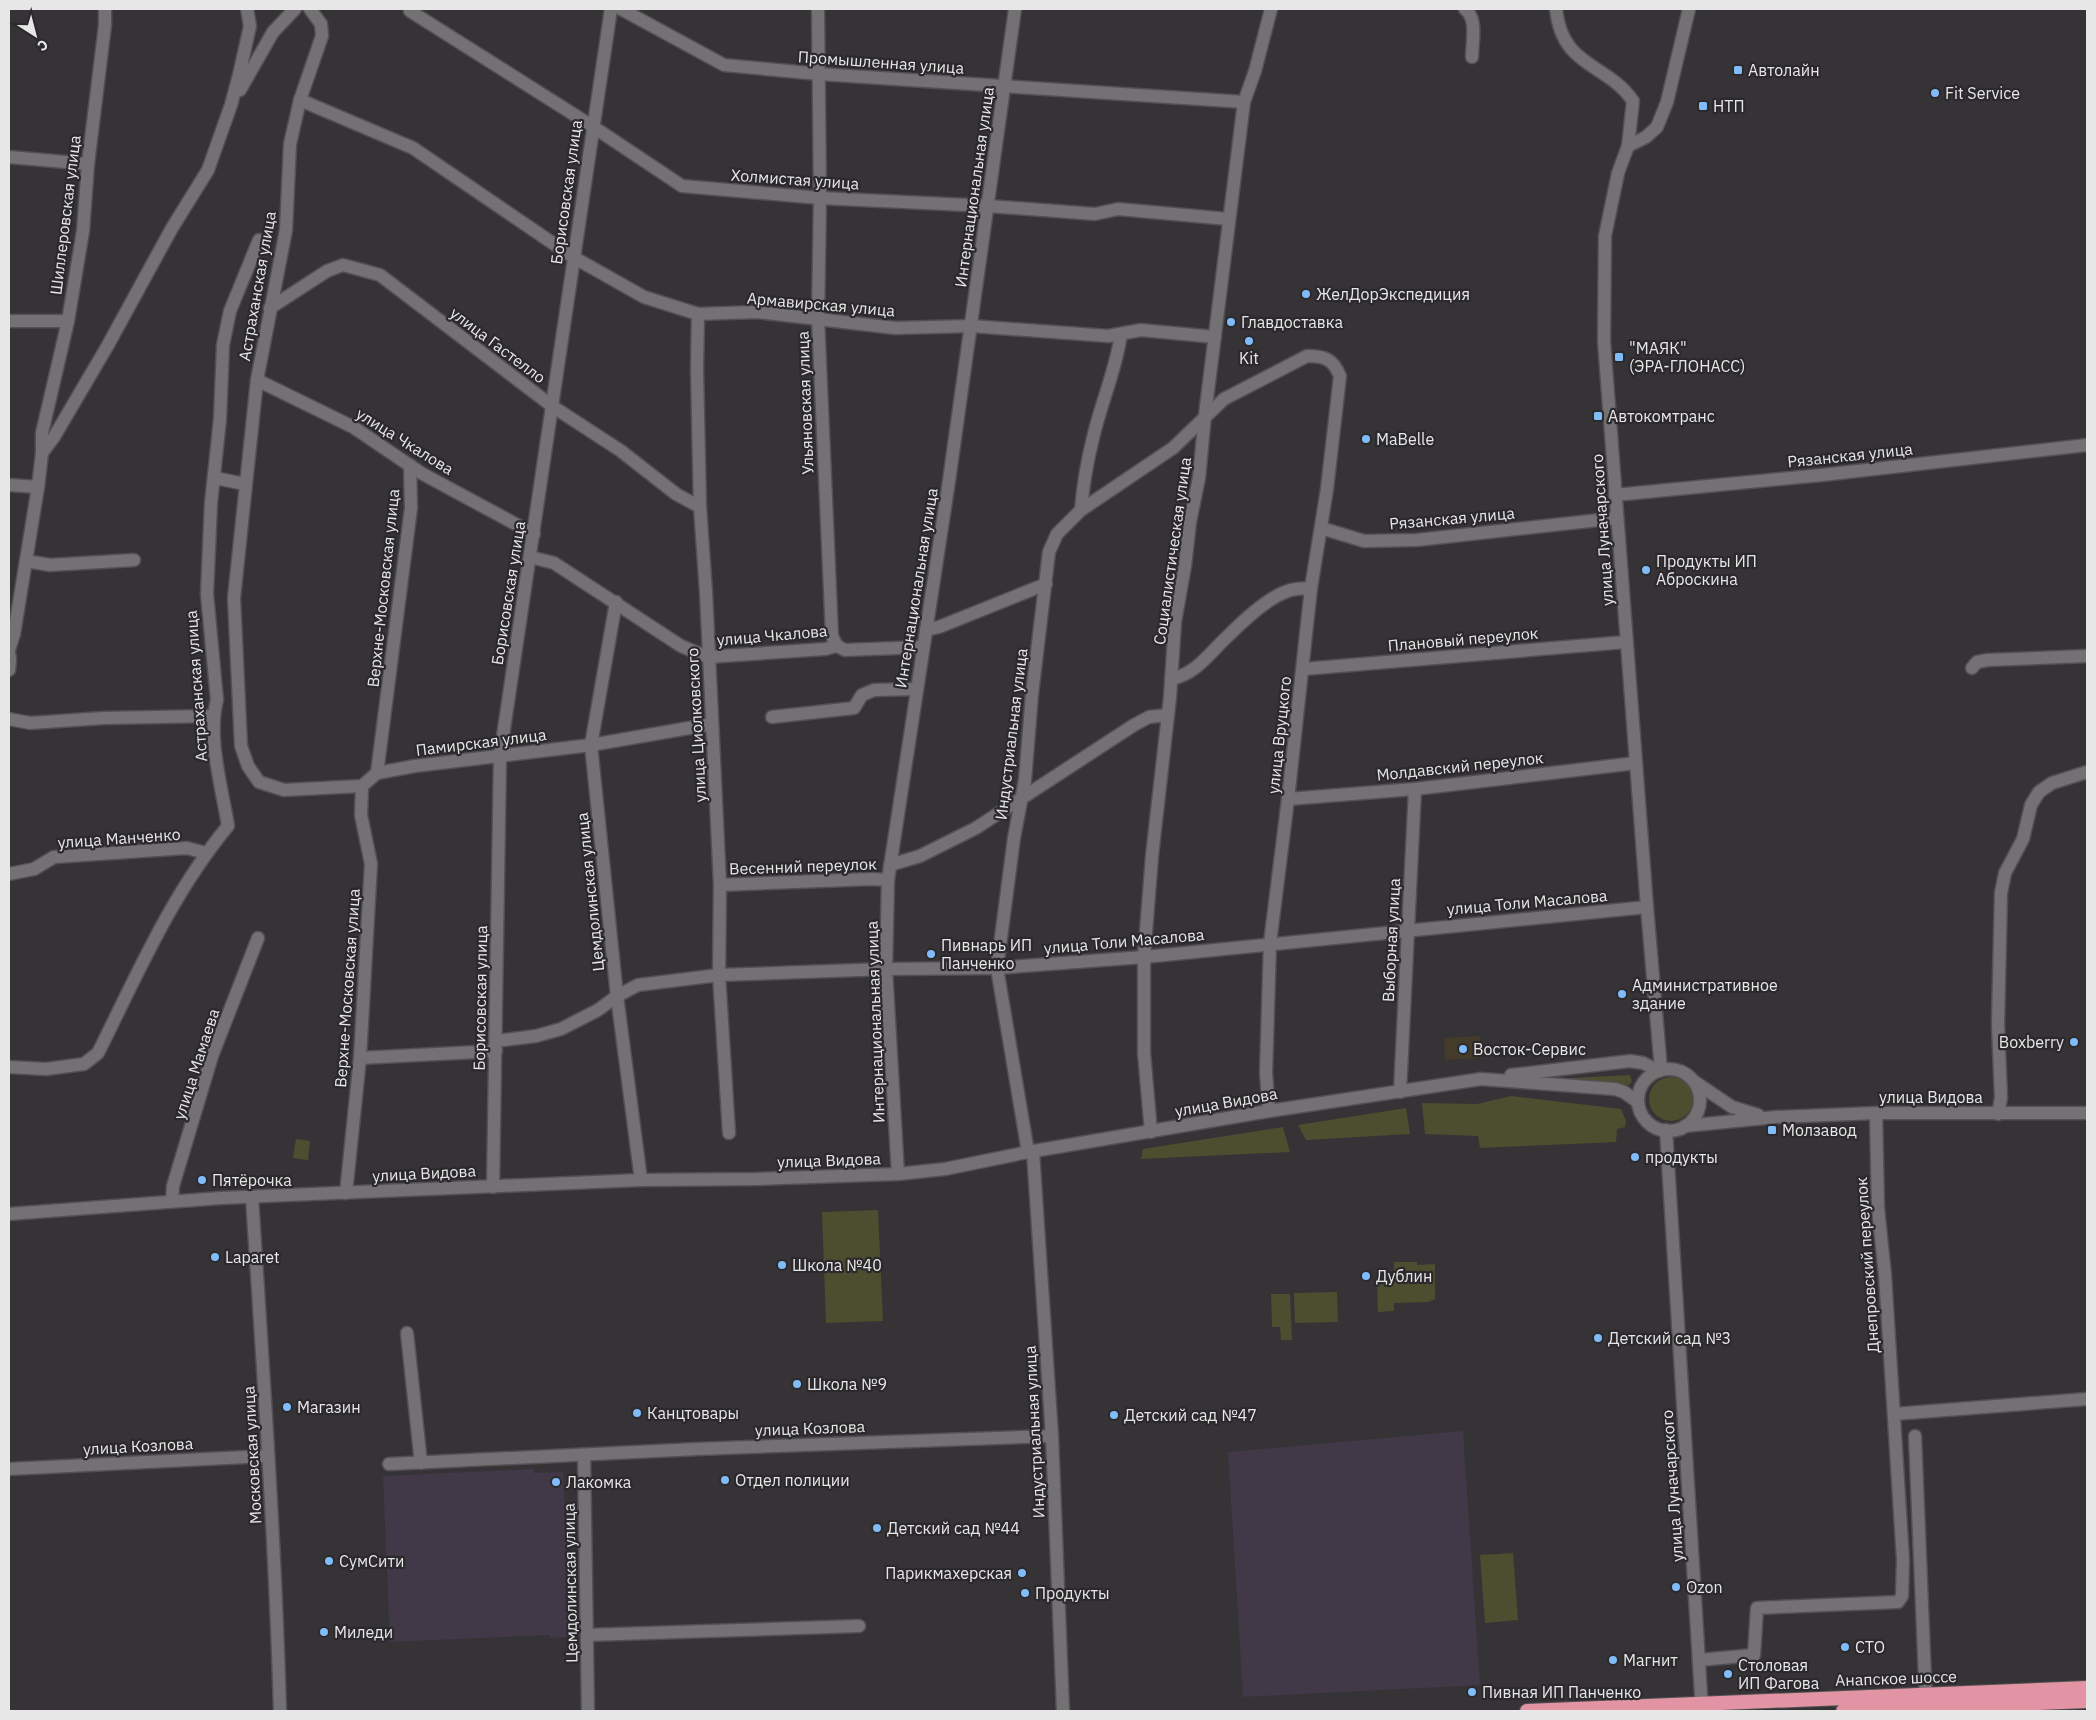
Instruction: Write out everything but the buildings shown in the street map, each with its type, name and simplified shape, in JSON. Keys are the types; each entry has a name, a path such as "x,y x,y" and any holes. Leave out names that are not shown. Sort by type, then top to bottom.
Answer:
{"highway":[{"name":"Анапское шоссе","path":"1844,1711 1926,1701 2087,1688"},
{"name":"Анапское шоссе","path":"1527,1711 1926,1701 2087,1701"}],"street":[{"name":"Шиллеровская улица","path":"9,670 9,651 14,634 38,487 42,454 42,433 68,322 83,231 88,164 105,25 104,9"},
{"path":"232,106 250,26 247,9"},
{"path":"232,106 273,32 294,9"},
{"name":"Астраханская улица","path":"310,9 321,24 322,36 300,100 290,144 286,230 257,380 234,598 241,746 248,766 259,782 284,790 362,786"},
{"name":"Борисовская улица","path":"493,1186 500,756 534,534 592,126 611,9"},
{"name":"Промышленная улица","path":"621,9 724,66 1004,87 1244,102"},
{"name":"Ульяновская улица","path":"818,9 820,198 818,318 832,636 837,646"},
{"name":"Интернациональная улица","path":"898,1174 886,968 888,880 971,326 1015,9"},
{"name":"Социалистическая улица","path":"1151,1132 1144,1053 1144,957 1152,856 1168,715 1175,622 1185,566 1190,522 1199,478 1228,219 1244,102 1255,70 1271,9"},
{"path":"1465,9 1473,21 1472,57"},
{"name":"улица Луначарского","path":"1556,9 1561,34 1568,45 1586,63 1626,91 1633,100 1628,146 1618,173 1605,236 1604,341 1660,1070"},
{"path":"1628,146 1646,137 1657,127 1667,102 1689,9"},
{"name":"Холмистая улица","path":"410,11 592,126 682,186 820,198 988,206 1095,214 1118,209 1228,219"},
{"name":"Армавирская улица","path":"300,100 413,148 573,257 644,297 698,314 757,312 895,328 971,326 1108,336 1141,330 1215,337"},
{"name":"Шиллеровская улица","path":"42,454 108,345 172,228 208,170 232,106"},
{"path":"9,157 88,164"},
{"name":"Астраханская улица","path":"9,1067 46,1069 84,1064 98,1053 173,905 206,853 228,826 213,735 212,716 216,700 206,594 210,503 215,478 220,419 223,345 230,311 259,240"},
{"name":"улица Гастелло","path":"270,308 327,271 343,265 380,275 552,406 621,451 676,494 700,507"},
{"name":"улица Циолковского","path":"698,314 697,369 700,507 706,592 720,885 719,975 729,1133"},
{"path":"9,321 68,322"},
{"path":"1081,510 1083,485 1093,437 1118,356 1121,334"},
{"name":"улица Вруцкого","path":"1205,416 1224,399 1307,356 1322,358 1335,364 1340,376 1327,489 1311,588 1270,943 1266,1073 1269,1111"},
{"name":"улица Чкалова","path":"257,380 353,427 410,465 534,534"},
{"path":"1081,510 1173,448 1205,416"},
{"name":"Рязанская улица","path":"1615,495 1822,475 2087,445"},
{"name":"Верхне-Московская улица","path":"378,773 411,508 410,465"},
{"path":"215,478 245,484"},
{"path":"9,485 38,487"},
{"name":"Индустриальная улица","path":"1063,1711 1052,1436 1031,1152 997,968 1021,798 1050,552 1057,534 1081,510"},
{"name":"Рязанская улица","path":"1321,528 1364,541 1417,540 1617,518"},
{"name":"улица Чкалова","path":"530,558 554,563 681,646 708,657 825,649 837,646 845,650 922,647"},
{"path":"26,561 50,565 134,560"},
{"path":"926,630 939,627 1046,584"},
{"path":"1171,679 1178,678 1191,671 1207,658 1228,635 1275,597 1288,590 1311,588"},
{"name":"Цемдолинская улица","path":"616,602 591,745 617,996 641,1180"},
{"name":"Плановый переулок","path":"1303,669 1626,642"},
{"path":"1972,668 1978,662 1988,660 2087,656"},
{"path":"772,717 854,708 862,695 874,690 917,689"},
{"path":"890,865 920,856 976,828 1134,725 1149,717 1168,715"},
{"path":"9,719 30,723 104,718 212,716"},
{"name":"Памирская улица","path":"362,786 378,773 415,766 591,745 712,724"},
{"name":"Молдавский переулок","path":"1288,799 1415,789 1636,763"},
{"path":"1998,1114 2001,1098 1998,1024 2000,919 2004,873 2023,839 2031,805 2039,792 2052,783 2087,772"},
{"name":"Верхне-Московская улица","path":"346,1193 360,1058 371,864 361,815 362,786"},
{"name":"Выборная улица","path":"1400,1092 1415,789"},
{"name":"улица Манченко","path":"9,874 34,869 54,857 187,848 206,853"},
{"name":"Весенний переулок","path":"720,885 888,880"},
{"name":"улица Толи Масалова","path":"360,1058 496,1046 561,1028 598,1010 617,996 638,985 719,975 886,968 997,968 1144,957 1270,943 1647,908"},
{"name":"улица Мамаева","path":"172,1201 173,1186 212,1056 258,938"},
{"path":"1482,1079 1630,1061 1643,1063 1660,1070 1678,1070 1732,1107 1751,1114 1776,1117"},
{"path":"1660,1070 1643,1083 1639,1092 1638,1102 1644,1119 1651,1125 1666,1130 1676,1130 1692,1121 1699,1105 1700,1096 1692,1080"},
{"name":"улица Видова","path":"9,1214 172,1201 493,1186 641,1180 756,1179 898,1174 945,1169 1031,1152 1269,1111 1482,1079 1615,1089 1624,1092 1638,1102"},
{"name":"улица Видова","path":"1776,1117 1876,1114 2087,1113"},
{"name":"Днепровский переулок","path":"1699,1660 1754,1655 1757,1608 1898,1602 1902,1596 1903,1560 1894,1414 1885,1275 1878,1208 1876,1114"},
{"path":"1685,1126 1776,1117"},
{"name":"улица Луначарского","path":"1666,1130 1702,1708"},
{"name":"Московская улица","path":"252,1197 277,1614 280,1711"},
{"path":"408,1333 421,1462"},
{"path":"1894,1414 2087,1399"},
{"name":"улица Козлова","path":"389,1464 697,1448 1052,1436"},
{"path":"1915,1436 1926,1701"},
{"name":"Цемдолинская улица","path":"584,1455 588,1711"},
{"name":"улица Козлова","path":"9,1469 268,1456"},
{"path":"587,1634 859,1626"}],"shaded area":[{"path":"1480,1036 1481,1058 1445,1060 1444,1038"},
{"path":"1463,1431 1480,1685 1243,1697 1228,1452"},
{"path":"533,1469 534,1473 563,1472 570,1637 550,1638 550,1635 390,1642 383,1476"}],"green space":[{"path":"1630,1075 1632,1081 1629,1085 1533,1080"},
{"path":"1667,1077 1675,1077 1687,1083 1693,1099 1687,1115 1675,1121 1667,1121 1655,1115 1649,1103 1649,1095 1655,1083"},
{"path":"1511,1096 1621,1109 1626,1121 1625,1127 1617,1129 1616,1142 1480,1148 1478,1136 1425,1134 1422,1103 1477,1104"},
{"path":"1406,1108 1410,1134 1306,1140 1298,1125"},
{"path":"1283,1127 1290,1152 1141,1159 1143,1149"},
{"path":"296,1139 310,1141 308,1160 293,1158"},
{"path":"878,1210 883,1321 826,1323 822,1212"},
{"path":"1394,1262 1417,1262 1417,1265 1435,1264 1435,1299 1428,1302 1394,1303 1394,1311 1378,1312 1377,1284 1394,1284"},
{"path":"1337,1292 1338,1322 1295,1323 1294,1293"},
{"path":"1271,1294 1290,1294 1292,1340 1281,1340 1280,1327 1272,1327"},
{"path":"1513,1553 1518,1620 1485,1623 1480,1555"}],"place":[{"name":"Автолайн","path":"1738,70"},
{"name":"Fit Service","path":"1935,93"},
{"name":"НТП","path":"1703,106"},
{"name":"ЖелДорЭкспедиция","path":"1306,294"},
{"name":"Главдоставка","path":"1231,322"},
{"name":"Kit","path":"1249,341"},
{"name":"\"МАЯК\" (ЭРА-ГЛОНАСС)","path":"1619,357"},
{"name":"Автокомтранс","path":"1598,416"},
{"name":"MaBelle","path":"1366,439"},
{"name":"Продукты ИП Аброскина","path":"1646,570"},
{"name":"Пивнарь ИП Панченко","path":"931,954"},
{"name":"Административное здание","path":"1622,994"},
{"name":"Boxberry","path":"2074,1042"},
{"name":"Восток-Сервис","path":"1463,1049"},
{"name":"Молзавод","path":"1772,1130"},
{"name":"продукты","path":"1635,1157"},
{"name":"Пятёрочка","path":"202,1180"},
{"name":"Laparet","path":"215,1257"},
{"name":"Школа №40","path":"782,1265"},
{"name":"Дублин","path":"1366,1276"},
{"name":"Детский сад №3","path":"1598,1338"},
{"name":"Школа №9","path":"797,1384"},
{"name":"Магазин","path":"287,1407"},
{"name":"Канцтовары","path":"637,1413"},
{"name":"Детский сад №47","path":"1114,1415"},
{"name":"Отдел полиции","path":"725,1480"},
{"name":"Лакомка","path":"556,1482"},
{"name":"Детский сад №44","path":"877,1528"},
{"name":"СумСити","path":"329,1561"},
{"name":"Парикмахерская","path":"1022,1573"},
{"name":"Ozon","path":"1676,1587"},
{"name":"Продукты","path":"1025,1593"},
{"name":"Миледи","path":"324,1632"},
{"name":"СТО","path":"1845,1647"},
{"name":"Магнит","path":"1613,1660"},
{"name":"Столовая ИП Фагова","path":"1728,1674"},
{"name":"Пивная ИП Панченко","path":"1472,1692"}]}
